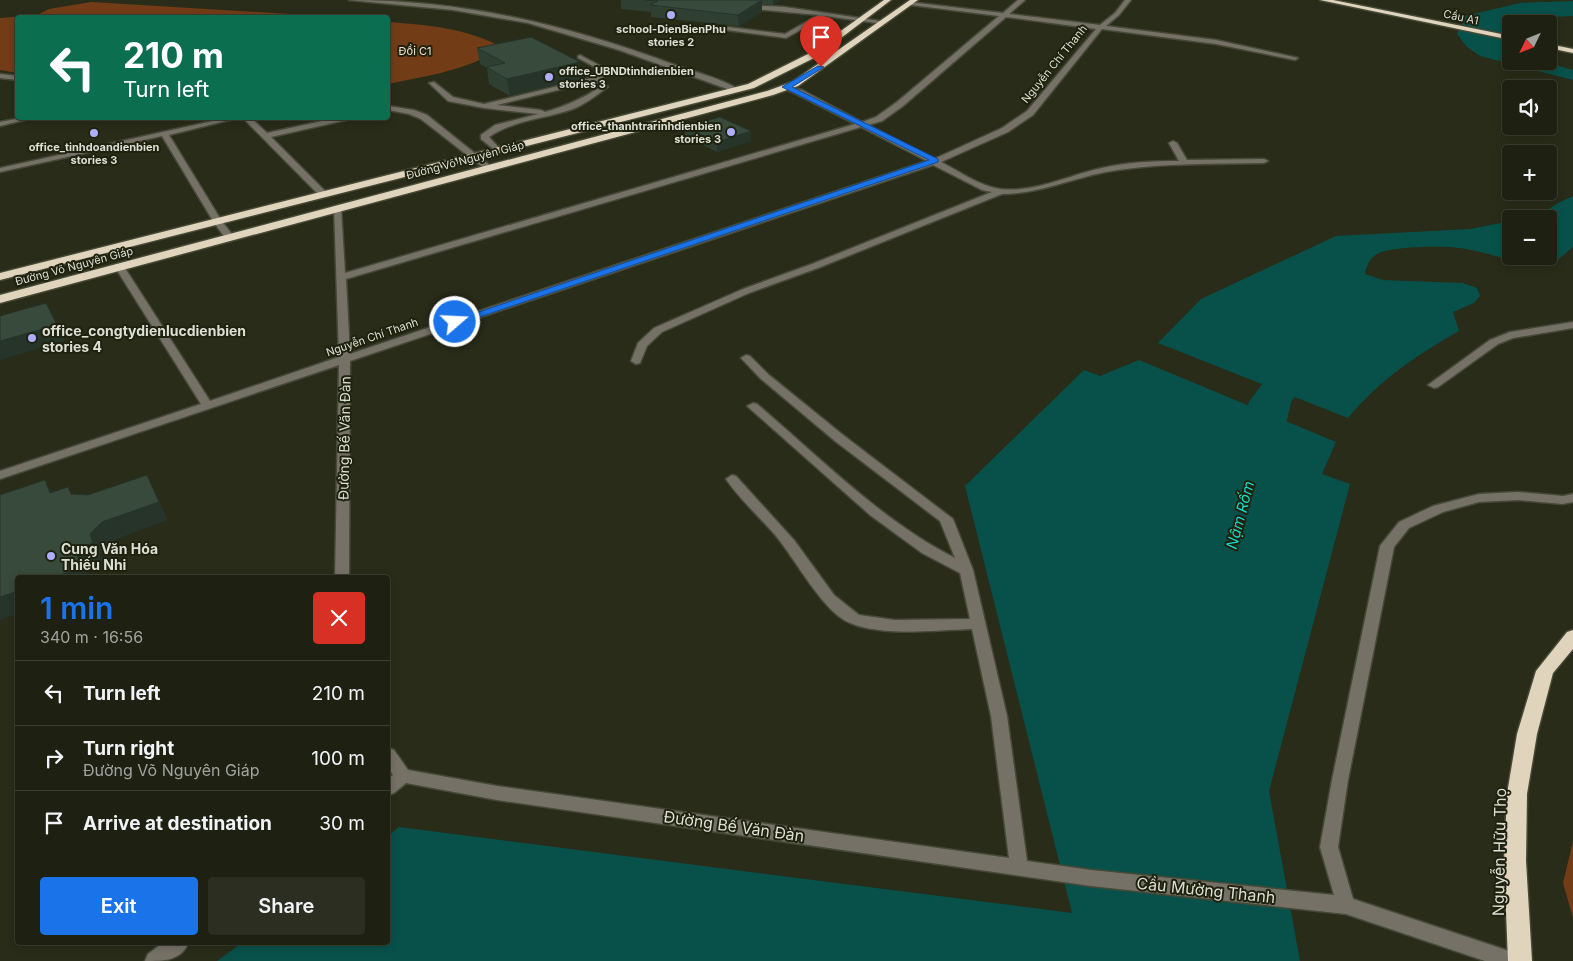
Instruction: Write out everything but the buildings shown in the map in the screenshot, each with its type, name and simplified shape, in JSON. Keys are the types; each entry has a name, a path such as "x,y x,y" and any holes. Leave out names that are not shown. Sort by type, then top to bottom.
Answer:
{"highway":[{"name":"Đường Võ Nguyên Giáp","path":"0,278 475,155 751,86 798,64 888,0"},
{"path":"888,0 913,1"},
{"name":"Cầu A1","path":"1323,0 1502,36"},
{"name":"Cầu A1","path":"1355,0 1502,29"},
{"name":"Đường Võ Nguyên Giáp","path":"0,299 786,87 808,76 913,1"},
{"path":"1558,41 1573,44"},
{"path":"1558,48 1573,51"},
{"path":"599,124 614,134"},
{"path":"323,194 337,208"},
{"name":"Nguyễn Hữu Thọ","path":"1520,961 1515,861 1517,794 1527,734 1545,671 1573,637"}],"street":[{"path":"352,0 474,12 531,22 648,57 735,90"},
{"path":"341,277 878,119 900,104 1022,0"},
{"name":"Nguyễn Chí Thanh","path":"0,476 936,161 1005,130 1030,113 1099,29 1117,14 1128,0"},
{"path":"913,1 1099,29 1216,42 1295,58"},
{"path":"733,7 770,8 884,22"},
{"path":"728,29 786,36 824,14"},
{"path":"484,106 597,79 606,71 580,57"},
{"path":"0,76 15,78"},
{"path":"497,150 484,137 498,127 551,113 577,104 599,93 604,87 597,79"},
{"path":"432,83 451,99 484,106 551,113"},
{"path":"786,87 936,161 985,188 999,192 1024,191 1100,170 1141,165 1264,161"},
{"path":"390,108 411,112 424,117 488,167"},
{"path":"0,124 19,120"},
{"path":"0,170 225,120"},
{"path":"249,120 323,194"},
{"path":"266,136 334,120"},
{"path":"164,134 217,221 229,237"},
{"path":"1173,142 1184,163"},
{"path":"636,361 642,345 658,330 746,291 815,266 999,192"},
{"name":"Đường Bế Văn Đàn","path":"337,208 344,360 342,575"},
{"path":"120,267 208,406"},
{"path":"1434,385 1494,342 1510,335 1573,325"},
{"path":"746,358 765,377 839,438 946,520 966,570 999,716 1020,868"},
{"path":"753,406 875,512 927,550 966,570"},
{"path":"732,479 769,518 833,603 854,620 877,624 979,624"},
{"path":"1512,961 1346,905 1329,847 1340,780 1387,546 1404,525 1438,509 1479,498 1518,496 1563,500 1573,498"},
{"path":"390,758 403,776 390,786"},
{"name":"Đường Bế Văn Đàn","path":"403,776 497,793 1091,878"},
{"name":"Cầu Mường Thanh","path":"1091,878 1346,905"},
{"path":"155,961 176,945"}],"green space":[{"path":"91,2 306,15 37,15 49,9"},
{"path":"15,17 15,73 0,70 0,18"},
{"name":"Đồi C1","path":"390,22 432,26 462,32 490,41 503,48 476,62 432,75 390,84"},
{"path":"1573,841 1573,918 1563,883"}],"water":[{"path":"1573,1 1573,16 1502,15 1502,62 1480,56 1467,47 1457,34 1465,16 1520,3"},
{"path":"1558,66 1573,70 1573,80 1534,70 1558,70"},
{"path":"1573,196 1573,247 1557,260 1557,210 1547,210"},
{"path":"1502,223 1502,258 1458,248 1422,247 1386,251 1379,253 1371,259 1365,274 1383,280 1463,283 1477,288 1480,296 1474,303 1453,312 1459,331 1399,369 1373,391 1348,418 1158,343 1201,299 1336,236 1470,229"},
{"path":"1139,360 1336,442 1322,474 1350,484 1269,791 1300,961 217,961 239,945 390,945 390,834 399,827 1072,913 965,486 1084,370 1100,376"}],"waterway":[{"name":"Nậm Rốm","path":"1252,476 1270,402 1315,338"}],"place":[{"name":"school-DienBienPhu stories 2","path":"671,15"},
{"name":"office_UBNDtinhdienbien stories 3","path":"549,77"},
{"name":"office_thanhtrarinhdienbien stories 3","path":"731,132"},
{"name":"office_tinhdoandienbien stories 3","path":"94,133"},
{"name":"office_congtydienlucdienbien stories 4","path":"32,338"},
{"name":"Cung Văn Hóa Thiếu Nhi","path":"51,556"}],"route":[{"path":"455,322 936,161 786,87 795,84 821,67"}]}
